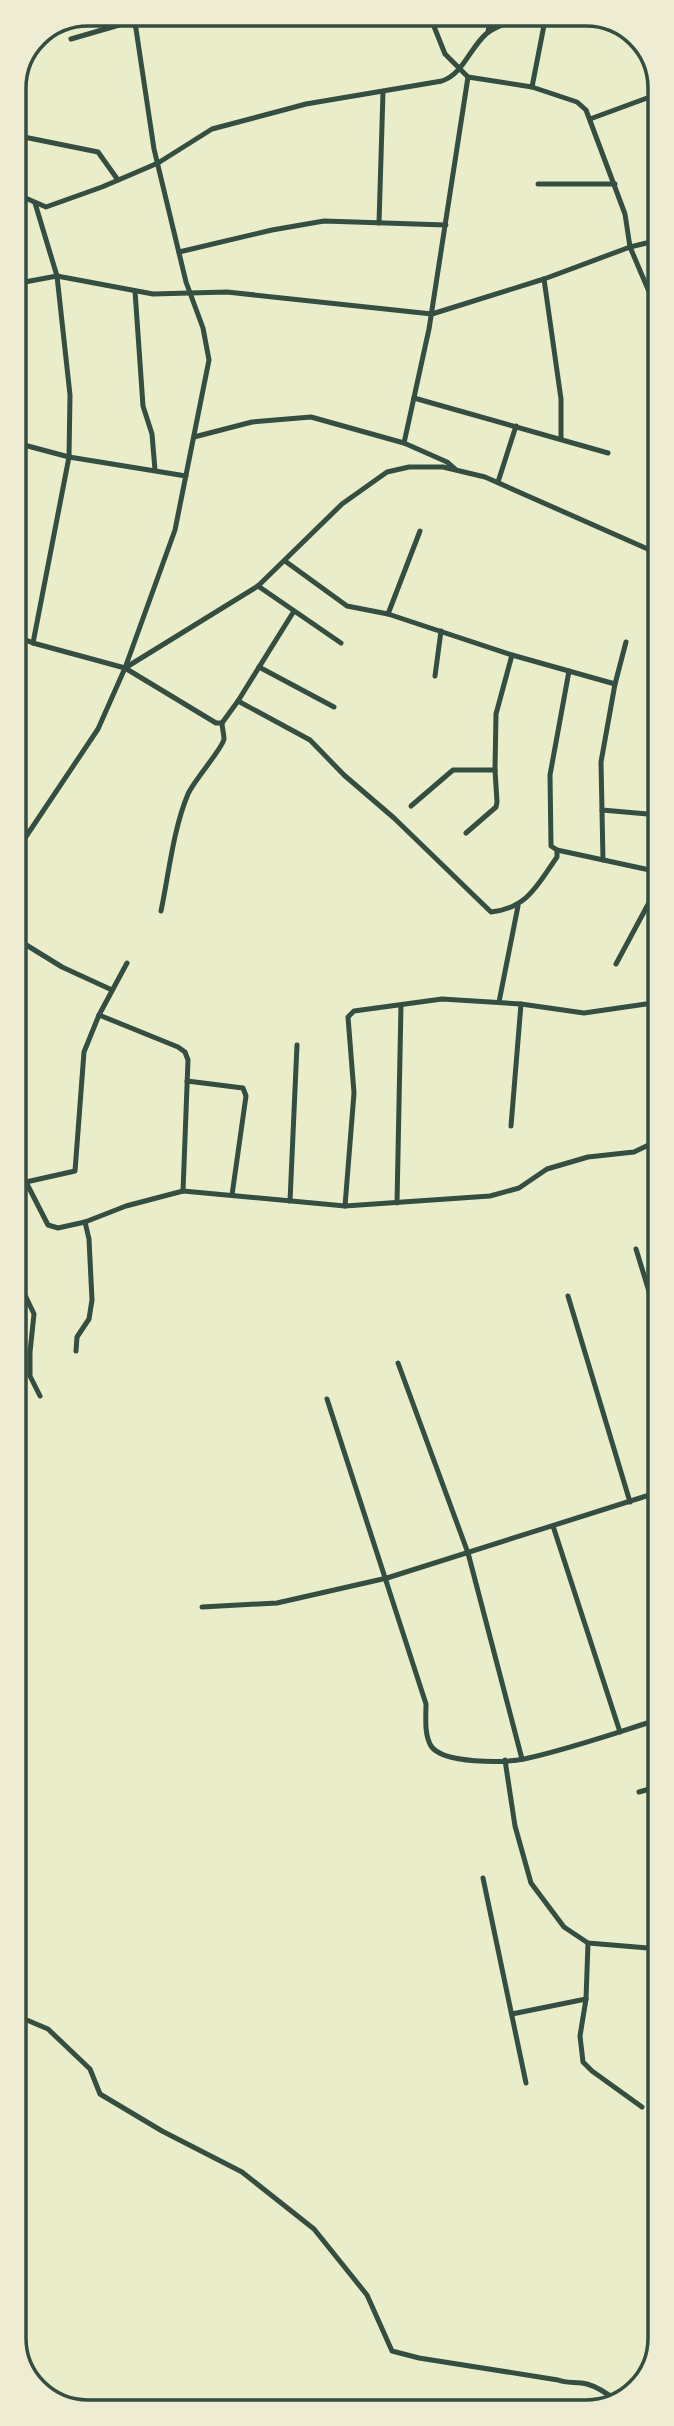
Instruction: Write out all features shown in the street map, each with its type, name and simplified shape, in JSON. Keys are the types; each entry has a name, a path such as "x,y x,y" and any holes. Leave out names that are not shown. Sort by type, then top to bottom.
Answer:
{"street":[{"path":"71,39 107,26"},
{"path":"26,836 97,729 125,668 175,530 209,360 203,328 190,293 158,163 134,26"},
{"path":"434,26 445,54 468,76 532,87 577,102 586,110 625,214 630,247 648,289"},
{"path":"488,32 489,26"},
{"path":"26,198 46,207 158,163 212,129 306,104 442,81 452,77 488,32 502,26"},
{"path":"532,87 543,26"},
{"path":"404,443 432,314 468,76"},
{"path":"380,223 383,92"},
{"path":"590,119 648,98"},
{"path":"26,137 98,152 118,180"},
{"path":"538,184 615,184"},
{"path":"33,643 69,457 71,395 57,276 35,202"},
{"path":"179,252 324,221 446,225"},
{"path":"26,282 57,276 153,295 227,292 432,314 648,243"},
{"path":"544,279 561,399 561,439"},
{"path":"135,291 143,406 152,434 155,470"},
{"path":"414,398 608,453"},
{"path":"194,437 252,422 312,417 404,443 447,462 457,470"},
{"path":"498,482 516,426"},
{"path":"26,446 69,457 186,476"},
{"path":"125,668 258,586 342,504 387,472 409,467 443,467 485,477 648,549"},
{"path":"388,614 420,531"},
{"path":"285,561 347,606 388,614 512,655 615,684"},
{"path":"258,586 341,643"},
{"path":"161,911 181,812 190,790 221,747 224,740 222,723 294,611"},
{"path":"435,676 441,631"},
{"path":"26,640 125,668 216,723 222,723"},
{"path":"603,860 601,762 615,684 626,642"},
{"path":"466,833 496,807 496,714 512,655"},
{"path":"259,667 334,707"},
{"path":"569,671 550,775 551,846 557,850 648,870"},
{"path":"238,701 310,740 491,912 518,906 532,892 557,857 557,850"},
{"path":"411,806 450,771 495,770"},
{"path":"602,810 648,814"},
{"path":"615,964 648,904"},
{"path":"499,1002 518,906"},
{"path":"26,946 62,967 112,990"},
{"path":"127,963 99,1015 84,1052 75,1171 26,1182 48,1225 58,1228 85,1222 126,1206 183,1191 345,1206 490,1196 519,1188 547,1169 588,1157 634,1152 648,1145"},
{"path":"345,1206 354,1093 348,1017 354,1011 442,999 521,1004 584,1013 648,1004"},
{"path":"397,1203 401,1004"},
{"path":"511,1126 521,1004"},
{"path":"99,1015 185,1052 188,1060 183,1191"},
{"path":"290,1201 297,1045"},
{"path":"187,1081 243,1088 246,1096 232,1195"},
{"path":"76,1351 77,1338 89,1319 92,1300 89,1239 85,1222"},
{"path":"636,1249 648,1288"},
{"path":"568,1296 630,1502"},
{"path":"26,1297 34,1314 30,1376 40,1396"},
{"path":"398,1363 468,1553 522,1759"},
{"path":"327,1399 426,1704 426,1734 432,1748 442,1756 478,1761 522,1759 648,1723"},
{"path":"202,1607 277,1603 387,1578 648,1496"},
{"path":"553,1526 620,1732"},
{"path":"505,1760 514,1826 531,1883 564,1927 588,1943 648,1948"},
{"path":"639,1792 648,1789"},
{"path":"483,1878 526,2083"},
{"path":"588,1943 586,1999 580,2036 583,2062 642,2107"},
{"path":"512,2014 586,1999"},
{"path":"26,2020 48,2029 90,2069 100,2094 162,2131 242,2172 314,2229 367,2295 392,2351 564,2383 584,2383 608,2395"}]}
